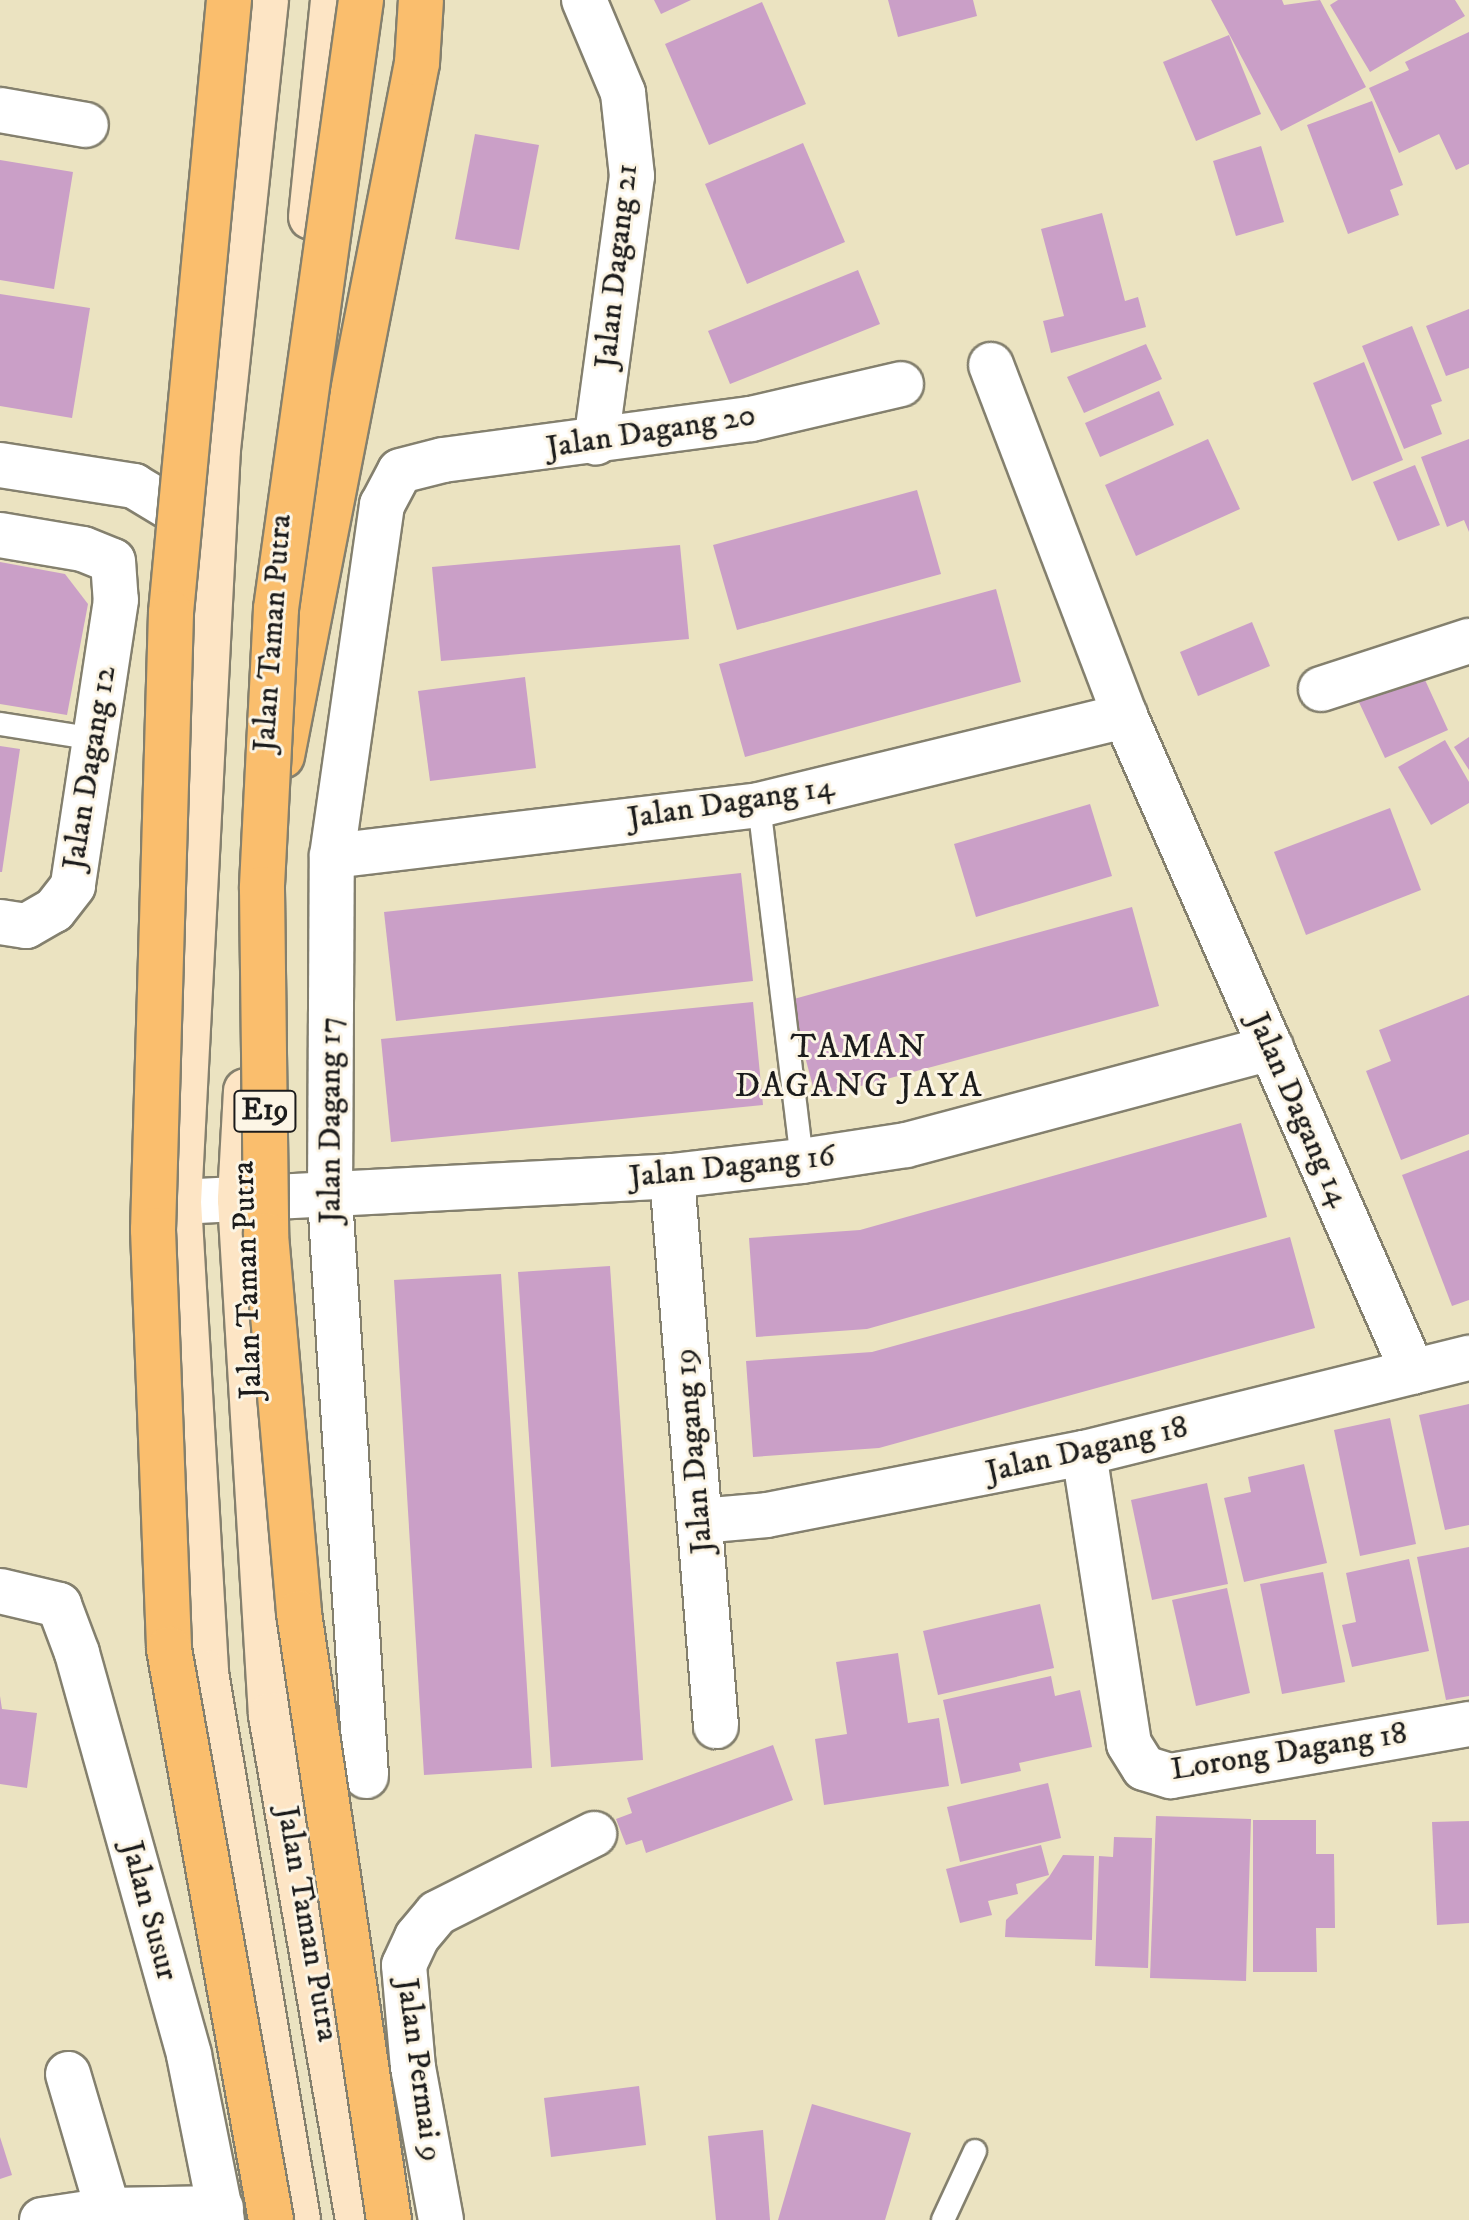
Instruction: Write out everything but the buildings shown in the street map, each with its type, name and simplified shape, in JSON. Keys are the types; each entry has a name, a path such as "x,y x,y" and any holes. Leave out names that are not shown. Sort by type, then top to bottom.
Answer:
{"highway":[{"path":"229,0 171,613 153,1230 169,1649 271,2220"},
{"name":"E19","path":"361,0 276,609 262,889 266,1235 299,1613 389,2220"},
{"path":"380,251 392,0"},
{"path":"257,887 417,63 421,0"}],"street":[{"name":"Jalan Taman Putra","path":"266,0 218,448 179,1202 206,1673 298,2220"},
{"name":"Jalan Taman Putra","path":"333,0 272,608 240,1200 271,1715 358,2220"},
{"name":"Jalan Dagang 21","path":"584,0 623,93 632,176 596,443"},
{"path":"0,110 86,125"},
{"name":"Jalan Dagang 14","path":"991,365 1125,716 1413,1372"},
{"name":"Jalan Dagang 20","path":"400,471 443,460 596,443 751,419 901,384"},
{"path":"134,486 218,448"},
{"path":"0,465 134,486 184,516 212,557"},
{"name":"Jalan Dagang 17","path":"366,1776 330,1197 332,856 382,505 400,471"},
{"name":"Jalan Dagang 12","path":"0,535 83,549 113,561 116,600 73,886 54,910 26,926 0,922"},
{"path":"1321,689 1469,641"},
{"name":"Jalan Dagang 14","path":"332,856 759,805 1125,716"},
{"name":"Jalan Dagang 16","path":"179,1202 330,1197 672,1176 802,1161 906,1145 1271,1048"},
{"name":"Jalan Dagang 19","path":"672,1176 716,1726"},
{"name":"Jalan Dagang 18","path":"700,1521 767,1515 1084,1453 1469,1358"},
{"name":"Lorong Dagang 18","path":"1084,1453 1129,1744 1144,1768 1171,1776 1469,1724"},
{"name":"Jalan Susur","path":"0,1591 59,1605 77,1653 189,2055 222,2214"},
{"name":"Jalan Permai 9","path":"441,2220 413,2068 404,1965 417,1937 437,1913 594,1834"},
{"path":"68,2074 108,2210"},
{"path":"42,2220 108,2210 222,2214"}],"lane":[{"path":"0,724 95,739"},
{"path":"759,805 802,1161"},
{"path":"943,2220 975,2151"}],"district":[{"name":"TAMAN DAGANG JAYA","path":"859,1066"}]}
